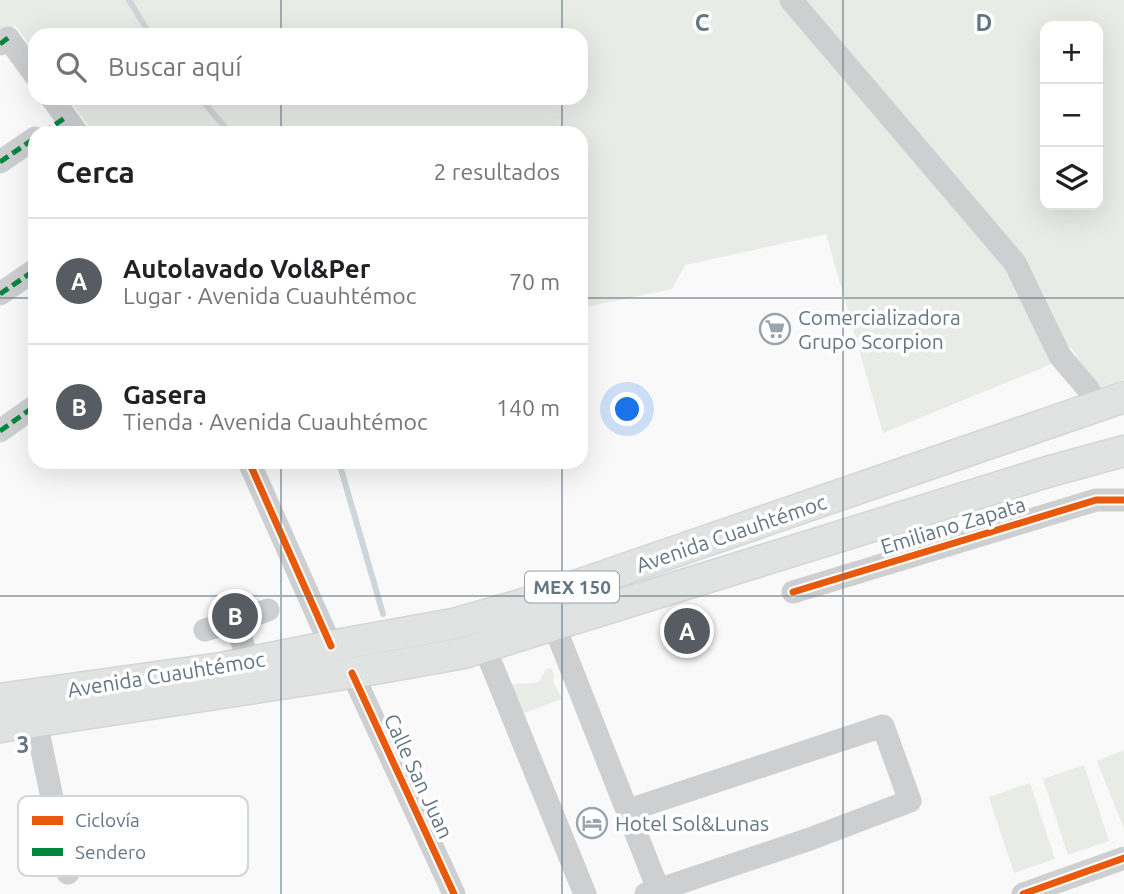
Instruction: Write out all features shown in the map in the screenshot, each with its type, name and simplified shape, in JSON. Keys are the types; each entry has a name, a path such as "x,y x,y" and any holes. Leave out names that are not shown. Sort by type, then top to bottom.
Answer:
{"main road":[{"name":"Avenida Cuauhtémoc","path":"0,699 248,662 453,624 520,605 1111,401"},
{"name":"MEX 150","path":"0,727 352,673 464,653 1046,472 1124,451"}],"street":[{"path":"791,0 1015,262 1060,356 1088,389 1111,401"},
{"path":"4,41 28,67"},
{"path":"57,105 71,125"},
{"path":"0,162 28,143"},
{"path":"0,294 28,275"},
{"path":"0,431 28,410"},
{"path":"252,469 331,646"},
{"name":"Emiliano Zapata","path":"793,592 1096,499 1124,500"},
{"path":"205,630 268,610"},
{"path":"235,621 248,662"},
{"path":"554,625 629,810 652,891 910,801 883,726 629,810"},
{"path":"484,646 585,894"},
{"name":"Calle San Juan","path":"352,673 454,894"},
{"path":"36,722 52,796"},
{"path":"1023,894 1124,858"}],"shaded area":[{"path":"0,0 1124,0 1124,379 1098,388 1071,347 1047,366 883,433 826,234 685,265 672,289 588,307 588,126 89,126 73,105 588,105 588,28 28,28 28,43 15,25 0,37"},
{"path":"551,668 553,682 562,699 519,715 517,697 512,693 511,685 540,681 545,670"},
{"path":"1124,750 1124,829 1097,761"},
{"path":"1084,765 1109,841 1068,855 1043,779"},
{"path":"1030,783 1055,859 1014,873 989,797"}],"waterway":[{"path":"129,0 146,28"},
{"path":"206,105 224,126"},
{"path":"341,469 383,614"}],"marked path":[{"path":"0,44 8,38"},
{"path":"53,126 66,117"},
{"path":"0,162 28,143"},
{"path":"0,294 28,275"},
{"path":"0,431 28,411"}],"cycle path":[{"path":"252,469 331,646"},
{"path":"793,592 1096,500 1124,500"},
{"path":"352,673 454,894"},
{"path":"1023,894 1124,858"}],"place":[{"name":"Comercializadora Grupo Scorpion","path":"775,329"},
{"name":"Gasera","path":"235,616"},
{"name":"Autolavado Vol&Per","path":"687,631"},
{"name":"Hotel Sol&Lunas","path":"592,823"}]}
